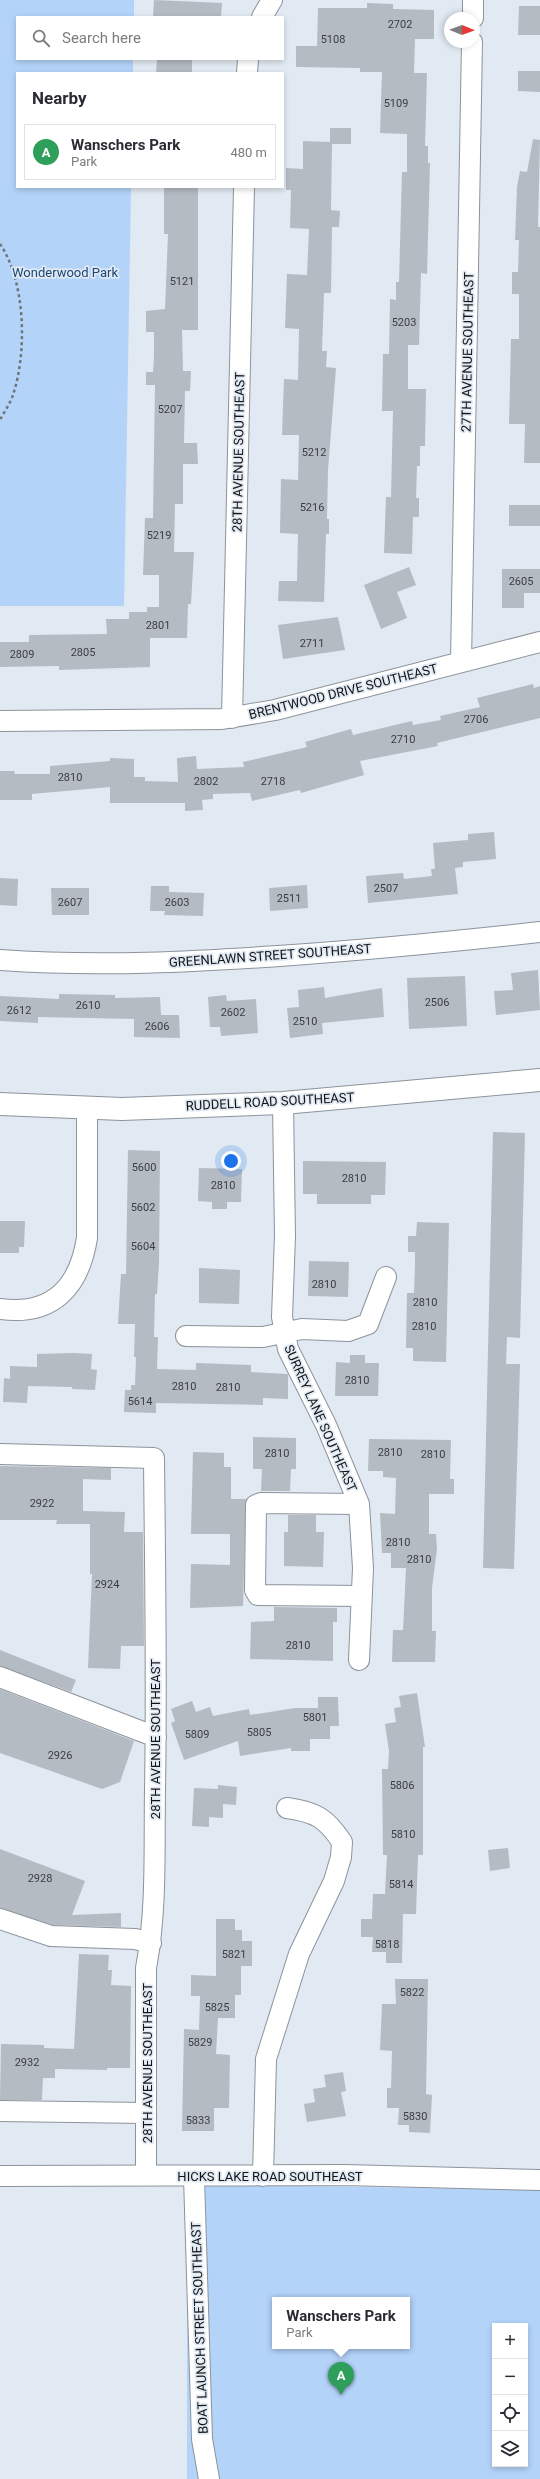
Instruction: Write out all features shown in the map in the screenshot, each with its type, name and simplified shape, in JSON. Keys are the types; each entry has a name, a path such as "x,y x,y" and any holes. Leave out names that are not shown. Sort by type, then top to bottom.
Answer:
{"main road":[{"name":"RUDDELL ROAD SOUTHEAST","path":"0,1104 87,1109 283,1103 540,1080"}],"street":[{"path":"263,16 272,0"},
{"path":"473,0 473,12"},
{"name":"27TH AVENUE SOUTHEAST","path":"461,662 472,48"},
{"path":"247,72 248,60"},
{"name":"28TH AVENUE SOUTHEAST","path":"232,718 244,188"},
{"name":"BRENTWOOD DRIVE SOUTHEAST","path":"0,721 232,718 275,710 540,642"},
{"name":"GREENLAWN STREET SOUTHEAST","path":"0,960 113,964 208,961 426,945 540,932"},
{"name":"SURREY LANE SOUTHEAST","path":"283,1103 285,1236 282,1317 288,1349 326,1425 359,1504 363,1568 359,1660"},
{"path":"0,1309 18,1311 34,1310 52,1301 66,1290 77,1274 84,1256 86,1238 87,1109"},
{"path":"186,1336 263,1337 286,1334 302,1329 348,1331 368,1324 386,1277"},
{"name":"28TH AVENUE SOUTHEAST","path":"0,1454 154,1458 156,1737 151,1943 146,1968 146,2175"},
{"path":"359,1504 261,1503 256,1505 255,1590 258,1595 362,1596"},
{"path":"0,1677 156,1737"},
{"path":"263,2176 266,2059 299,1954 334,1880 341,1857 342,1842 320,1816 305,1810 287,1808"},
{"path":"0,1919 51,1936 135,1939 151,1943"},
{"path":"0,2111 146,2114"},
{"name":"HICKS LAKE ROAD SOUTHEAST","path":"0,2176 146,2175 194,2177 263,2176 540,2180"},
{"name":"BOAT LAUNCH STREET SOUTHEAST","path":"194,2177 202,2439 209,2479"}],"path":[{"path":"0,244 8,255 21,306 22,352 13,396 0,420"}],"green space":[{"name":"Wonderwood Park","path":"0,0 134,0 134,16 16,16 16,60 133,60 133,72 16,72 16,188 131,188 124,606 0,606"},
{"path":"187,2184 540,2190 540,2479 187,2479"}],"building":[{"path":"154,0 222,3 221,16 153,16"},
{"path":"367,3 393,4 393,9 434,10 434,39 415,39 414,73 427,73 425,146 428,146 428,163 430,163 427,274 421,273 419,345 408,345 408,389 426,389 425,446 420,446 420,466 417,466 416,498 419,498 419,517 413,517 412,554 384,553 386,497 391,497 393,411 382,411 383,354 389,354 390,299 396,300 396,282 399,282 402,172 407,172 407,134 380,133 382,72 360,72 360,68 296,67 296,46 317,46 318,8 367,8"},
{"path":"519,6 540,6 540,35 518,35"},
{"path":"157,60 192,60 192,72 156,72"},
{"path":"518,71 540,71 540,92 518,91"},
{"path":"330,128 351,128 351,144 332,144 331,210 340,211 339,227 332,227 331,293 324,293 322,351 327,351 326,367 336,368 328,470 327,519 329,519 329,534 326,534 324,602 278,601 279,581 297,581 298,534 280,533 281,479 298,480 299,435 282,435 284,379 298,380 299,329 285,328 287,274 307,275 309,229 290,228 291,190 286,190 286,168 303,169 303,141 330,142"},
{"path":"533,139 540,140 538,227 540,227 540,463 524,463 525,424 509,424 511,339 519,339 519,294 512,294 512,272 518,272 519,240 515,240 517,187 520,171 527,172"},
{"path":"164,188 198,188 198,330 182,330 183,371 191,371 190,391 185,391 184,443 197,443 198,464 183,464 183,504 175,504 174,552 194,552 191,604 188,604 187,638 150,638 150,667 59,670 59,666 0,667 0,642 29,642 29,635 107,634 106,619 129,619 129,612 147,612 147,607 159,607 159,575 143,575 145,518 153,518 155,385 146,385 146,372 153,372 154,332 146,332 146,311 165,309 168,234 164,234"},
{"path":"509,505 540,505 540,526 509,526"},
{"path":"409,567 416,585 397,592 407,618 381,629 364,585"},
{"path":"502,569 540,569 540,593 524,593 524,608 502,608"},
{"path":"338,617 345,650 283,659 278,625"},
{"path":"533,684 534,688 540,686 540,718 437,743 438,746 360,761 364,775 301,793 300,790 252,801 250,793 213,794 213,799 202,800 203,810 185,811 185,803 110,803 110,787 32,794 32,800 0,800 0,771 14,771 15,774 50,774 50,766 110,761 110,758 134,759 134,777 145,777 145,781 178,782 177,758 196,756 197,769 244,767 243,762 307,747 305,742 351,729 353,735 412,721 413,725 441,720 440,716 480,707 477,698"},
{"path":"494,832 496,859 463,862 463,867 455,868 458,894 368,903 366,876 403,873 404,879 432,876 431,869 435,869 433,843 468,840 468,834"},
{"path":"0,878 18,879 17,906 0,905"},
{"path":"307,885 308,908 270,911 269,888"},
{"path":"151,886 169,886 169,892 204,893 203,916 164,915 165,911 150,911"},
{"path":"51,888 89,888 89,915 52,915"},
{"path":"538,970 540,1010 496,1015 494,991 513,990 511,973"},
{"path":"465,976 467,1026 409,1029 407,978"},
{"path":"324,987 325,998 382,988 384,1017 322,1023 323,1034 290,1038 287,1008 299,1007 298,990"},
{"path":"59,994 115,995 115,998 160,997 161,1015 179,1015 180,1038 134,1037 134,1019 38,1017 38,1023 0,1021 0,996 59,999"},
{"path":"226,995 227,1001 256,999 258,1033 221,1036 220,1027 210,1027 208,997"},
{"path":"493,1132 525,1133 520,1338 507,1337 506,1364 520,1364 514,1569 483,1568"},
{"path":"128,1150 160,1151 159,1263 157,1294 155,1294 154,1337 158,1337 157,1369 196,1370 196,1363 251,1365 251,1372 288,1374 288,1399 263,1398 263,1405 156,1403 156,1413 124,1412 125,1390 131,1390 131,1385 135,1385 136,1357 134,1357 135,1324 118,1324 121,1274 126,1274"},
{"path":"303,1161 386,1162 385,1195 371,1195 371,1204 317,1204 317,1194 303,1194"},
{"path":"199,1168 242,1169 241,1202 227,1202 227,1209 212,1209 212,1202 198,1201"},
{"path":"0,1221 25,1221 24,1247 19,1247 19,1253 0,1253"},
{"path":"417,1222 449,1223 446,1362 413,1361 413,1348 406,1348 407,1293 414,1293 415,1265 415,1252 408,1252 408,1236 416,1236"},
{"path":"309,1261 349,1262 348,1297 308,1296"},
{"path":"199,1268 240,1270 239,1304 199,1303"},
{"path":"37,1354 92,1354 91,1369 97,1370 95,1390 72,1389 72,1387 28,1386 27,1403 3,1402 4,1378 10,1379 10,1366 37,1367"},
{"path":"350,1355 365,1355 365,1363 379,1363 378,1396 335,1396 336,1362 350,1363"},
{"path":"253,1437 296,1438 296,1469 291,1469 290,1491 261,1491 262,1469 253,1469"},
{"path":"369,1439 451,1440 450,1479 454,1479 454,1494 429,1494 429,1534 436,1534 437,1549 432,1588 432,1631 436,1631 435,1662 392,1662 393,1630 403,1630 406,1568 391,1568 391,1553 382,1553 380,1513 395,1514 396,1478 383,1477 383,1471 368,1471"},
{"path":"193,1452 224,1453 224,1467 231,1467 231,1499 246,1499 243,1606 190,1608 191,1564 230,1565 230,1534 191,1534"},
{"path":"0,1466 111,1468 111,1480 83,1479 83,1511 125,1512 124,1532 143,1532 144,1646 121,1646 120,1669 88,1668 92,1574 90,1574 90,1524 56,1524 57,1520 0,1520"},
{"path":"288,1515 316,1515 316,1532 324,1532 323,1567 284,1566 284,1532 288,1532"},
{"path":"274,1607 337,1608 337,1622 333,1622 333,1661 250,1659 251,1622 274,1621"},
{"path":"0,1650 76,1680 71,1692 0,1666"},
{"path":"0,1689 134,1741 120,1782 102,1789 0,1753"},
{"path":"417,1693 425,1747 423,1747 423,1855 418,1855 416,1914 403,1914 402,1963 386,1963 386,1952 372,1952 373,1937 361,1937 361,1919 372,1919 373,1894 385,1894 387,1855 383,1855 382,1769 388,1769 389,1751 385,1724 396,1722 394,1708 401,1707 399,1696"},
{"path":"318,1697 338,1697 339,1726 330,1726 330,1739 310,1739 310,1751 291,1751 291,1748 240,1756 238,1741 184,1760 171,1723 175,1721 171,1709 192,1701 196,1712 210,1707 213,1716 249,1709 250,1715 295,1708 318,1708"},
{"path":"218,1785 237,1787 236,1805 223,1804 223,1818 209,1817 209,1827 192,1826 194,1788 218,1789"},
{"path":"508,1848 510,1868 490,1871 488,1850"},
{"path":"0,1849 85,1881 72,1915 121,1913 121,1927 53,1925 0,1908"},
{"path":"216,1919 235,1919 235,1930 242,1930 242,1941 252,1941 252,1966 241,1966 241,1995 235,1995 235,2018 218,2018 216,2054 230,2055 229,2108 214,2108 214,2131 182,2131 184,2029 199,2030 200,1996 191,1996 191,1975 216,1976"},
{"path":"79,1954 109,1955 108,1970 112,1970 111,1985 131,1986 130,2068 107,2068 107,2070 55,2069 55,2078 43,2078 42,2100 0,2100 1,2044 44,2045 44,2048 74,2049"},
{"path":"395,1979 428,1979 426,2094 432,2095 430,2133 409,2132 409,2125 398,2125 399,2108 387,2108 387,2088 391,2088 392,2051 380,2050 382,2004 396,2004"},
{"path":"343,2072 346,2091 341,2092 346,2116 307,2122 304,2104 315,2102 313,2089 326,2087 324,2075"}],"place":[{"name":"Wanschers Park","path":"341,2395"}]}
